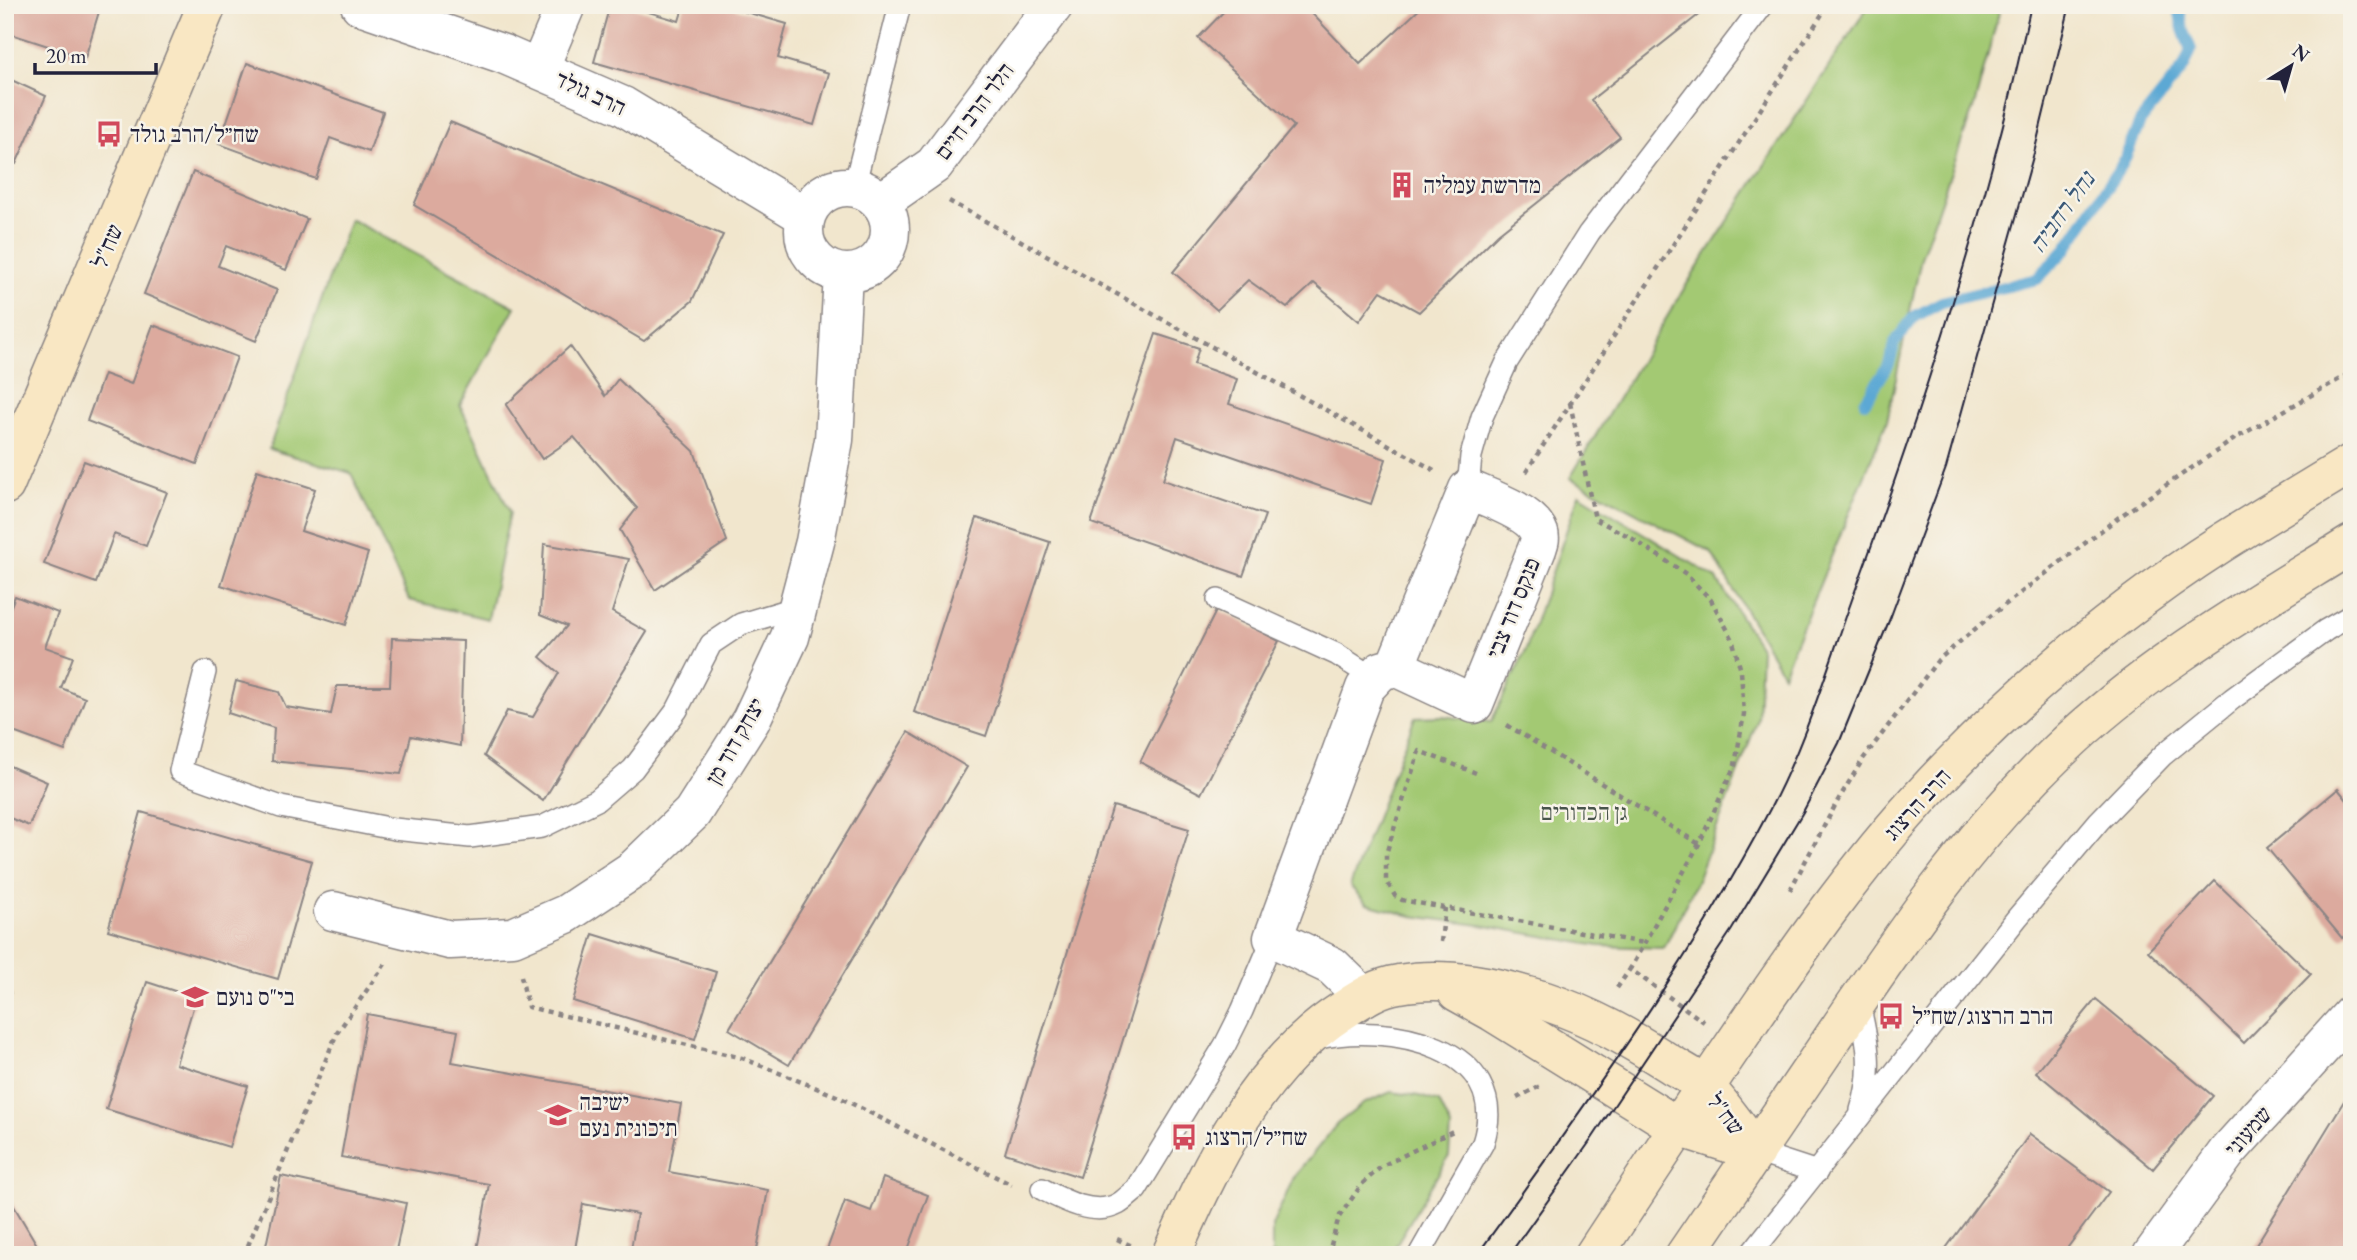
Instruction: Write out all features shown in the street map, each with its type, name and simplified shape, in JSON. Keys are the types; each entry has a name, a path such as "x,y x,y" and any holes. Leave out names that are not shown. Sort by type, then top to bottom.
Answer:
{"main road":[{"name":"שח\"ל","path":"5,485 207,5"},
{"name":"הרב הרצוג","path":"1594,1255 1678,1126 1835,901 1947,769 1998,719 2094,635 2222,543 2352,463"},
{"path":"1685,1255 1858,1000 1971,844 2007,803 2060,749 2122,696 2196,644 2352,544"},
{"name":"שח\"ל","path":"1438,967 1493,1012 1678,1126 1756,1152"},
{"name":"שח\"ל","path":"1158,1254 1225,1141 1249,1105 1297,1044 1364,997 1438,967 1483,985 1576,1012 1630,1039 1706,1087 1756,1152"},
{"name":"שח\"ל","path":"1204,1255 1204,1203 1209,1172"}],"street":[{"name":"הרב גולד","path":"360,5 503,54 623,106 805,216"},
{"name":"הלר הרב חיים","path":"882,190 934,165 1054,5"},
{"path":"539,69 565,6"},
{"path":"838,187 882,190 889,223 888,246 872,265 859,272 843,274 826,268 814,259 806,246 803,231 805,216 813,202 824,192 838,187"},
{"name":"יצחק דוד מן","path":"333,911 450,940 513,937 565,914 634,869 692,813 751,720 790,637 815,542 834,440 843,274"},
{"path":"1364,997 1332,966 1273,938 1365,688 1384,672 1453,481"},
{"name":"פנקס דוד צבי","path":"1453,481 1511,509 1530,522 1538,530 1540,538 1474,704"},
{"path":"1384,672 1474,704"},
{"name":"שמעוני","path":"2152,1255 2228,1151 2352,1013"}],"lane":[{"path":"882,190 900,5"},
{"path":"1453,481 1471,456 1482,417 1507,362 1589,233 1763,5"},
{"path":"1218,600 1336,654 1384,672"},
{"path":"205,672 180,771 281,807 394,829 470,837 542,827 597,800 633,769 677,710 711,644 741,624 798,607"},
{"path":"1750,1255 2025,908 2099,821 2154,765 2232,699 2326,630 2352,615"},
{"path":"1032,1190 1088,1207 1107,1208 1118,1204 1136,1190 1225,1045 1273,938"},
{"path":"1858,1000 1869,1049 1870,1071 1858,1119"},
{"path":"1297,1044 1339,1034 1388,1034 1431,1045 1450,1054 1467,1066 1477,1080 1486,1096 1489,1127 1483,1143 1419,1255"},
{"path":"1756,1152 1817,1172"}],"path":[{"path":"1521,480 1828,5"},
{"path":"882,190 1453,481"},
{"path":"1788,893 1863,759 1938,660 2119,517 2236,438 2352,372"},
{"path":"1570,403 1595,519 1630,537 1686,574 1711,600 1732,638 1741,671 1744,713 1735,765 1699,844 1630,969"},
{"path":"1474,704 1699,844"},
{"path":"1476,773 1419,751 1386,854 1386,880 1395,896 1402,900 1644,943"},
{"path":"1438,967 1446,908"},
{"path":"244,1255 337,1033 411,930"},
{"path":"513,937 528,1007 742,1058 839,1097 1032,1190"},
{"path":"1328,1255 1339,1217 1362,1184 1382,1166 1462,1126"},
{"path":"1108,1234 1158,1254"}],"green space":[{"path":"1869,5 2001,5 1975,103 1921,258 1887,421 1783,674 1711,552 1570,478 1685,287"},
{"path":"350,219 515,307 460,405 510,512 488,619 409,600 351,473 269,449"},
{"name":"גן הכדורים","path":"1579,494 1716,578 1761,649 1758,719 1696,883 1664,948 1599,946 1412,916 1367,904 1350,886 1415,717 1442,716 1491,722 1525,652"},
{"path":"1391,1092 1439,1102 1451,1127 1449,1156 1390,1255 1272,1255 1272,1226 1294,1177 1337,1124 1363,1104"}],"building":[{"path":"5,5 101,5 85,58 5,32"},
{"path":"610,5 625,5 679,21 684,5 722,5 787,24 778,58 829,73 814,125 594,62"},
{"name":"מדרשת עמליה","path":"1230,5 1304,5 1360,64 1424,5 1711,5 1591,100 1620,137 1498,234 1419,312 1381,291 1359,321 1314,283 1287,308 1248,280 1217,310 1173,272 1294,126 1198,38"},
{"path":"247,63 383,112 369,152 330,138 316,179 219,144"},
{"path":"5,77 46,96 16,164 5,159"},
{"path":"450,122 723,235 692,301 644,341 414,205"},
{"path":"193,172 307,219 286,270 226,246 218,266 277,290 256,341 144,294"},
{"path":"153,325 237,357 197,464 87,421 104,374 131,384"},
{"path":"1156,334 1199,348 1194,364 1237,379 1229,404 1386,459 1371,504 1177,437 1163,480 1265,515 1243,576 1091,523"},
{"path":"570,346 605,396 618,379 694,451 727,541 655,590 620,530 637,508 574,437 542,459 506,405"},
{"path":"84,461 167,492 146,546 114,534 96,583 44,564"},
{"path":"257,470 315,489 301,531 368,553 346,625 221,585"},
{"path":"977,518 1050,542 986,736 914,712"},
{"path":"544,544 629,559 612,612 647,632 543,801 484,756 507,711 533,717 559,673 540,657 567,626 540,615"},
{"path":"15,596 58,613 45,647 73,657 61,688 85,698 65,751 5,729 5,622"},
{"path":"1217,609 1279,641 1201,794 1140,762"},
{"path":"392,638 463,641 460,746 411,736 401,774 272,761 274,728 228,713 236,681 279,692 286,707 331,714 337,686 390,686"},
{"path":"908,732 967,767 789,1065 729,1029"},
{"path":"5,764 47,782 29,826 5,816"},
{"path":"2338,789 2352,806 2352,930 2342,938 2267,848"},
{"path":"1113,806 1189,829 1080,1177 1005,1153"},
{"path":"141,812 312,861 278,979 108,930"},
{"path":"2215,881 2311,974 2244,1043 2148,951"},
{"path":"593,934 716,972 695,1039 573,1001"},
{"path":"7,963 11,999 5,999"},
{"path":"147,982 196,998 176,1064 248,1086 229,1147 106,1109"},
{"path":"2096,999 2213,1096 2153,1169 2036,1072"},
{"path":"367,1014 458,1031 452,1062 681,1104 669,1172 768,1190 756,1255 630,1255 637,1214 583,1204 574,1255 476,1255 489,1184 341,1157"},
{"path":"2347,1096 2352,1099 2352,1255 2250,1255"},
{"path":"2030,1134 2109,1192 2062,1255 1941,1255"},
{"path":"281,1176 406,1203 395,1255 264,1255"},
{"path":"883,1178 928,1195 906,1255 825,1255 845,1201 871,1211"},
{"path":"5,1191 43,1255 5,1255"}],"waterway":[{"name":"נחל רחביה","path":"1865,402 1889,364 1895,342 1914,317 1942,302 2037,279 2066,249 2123,163 2140,122 2184,67 2191,50 2183,29 2180,5"}],"tram line":[{"path":"1477,1255 1594,1092 1668,982 1738,868 1784,782 1818,698 1934,363 1984,196 2031,5"},
{"path":"1509,1255 1591,1140 1731,931 1803,812 1839,743 1891,616 1946,468 2034,153 2070,5"}],"place":[{"name":"שח״ל/הרב גולד","path":"109,134"},
{"name":"מדרשת עמליה","path":"1402,185"},
{"name":"בי\"ס נועם","path":"195,997"},
{"name":"הרב הרצוג/שח״ל","path":"1891,1016"},
{"name":"ישיבה תיכונית נעם","path":"558,1115"},
{"name":"שח״ל/הרצוג","path":"1184,1137"}]}
